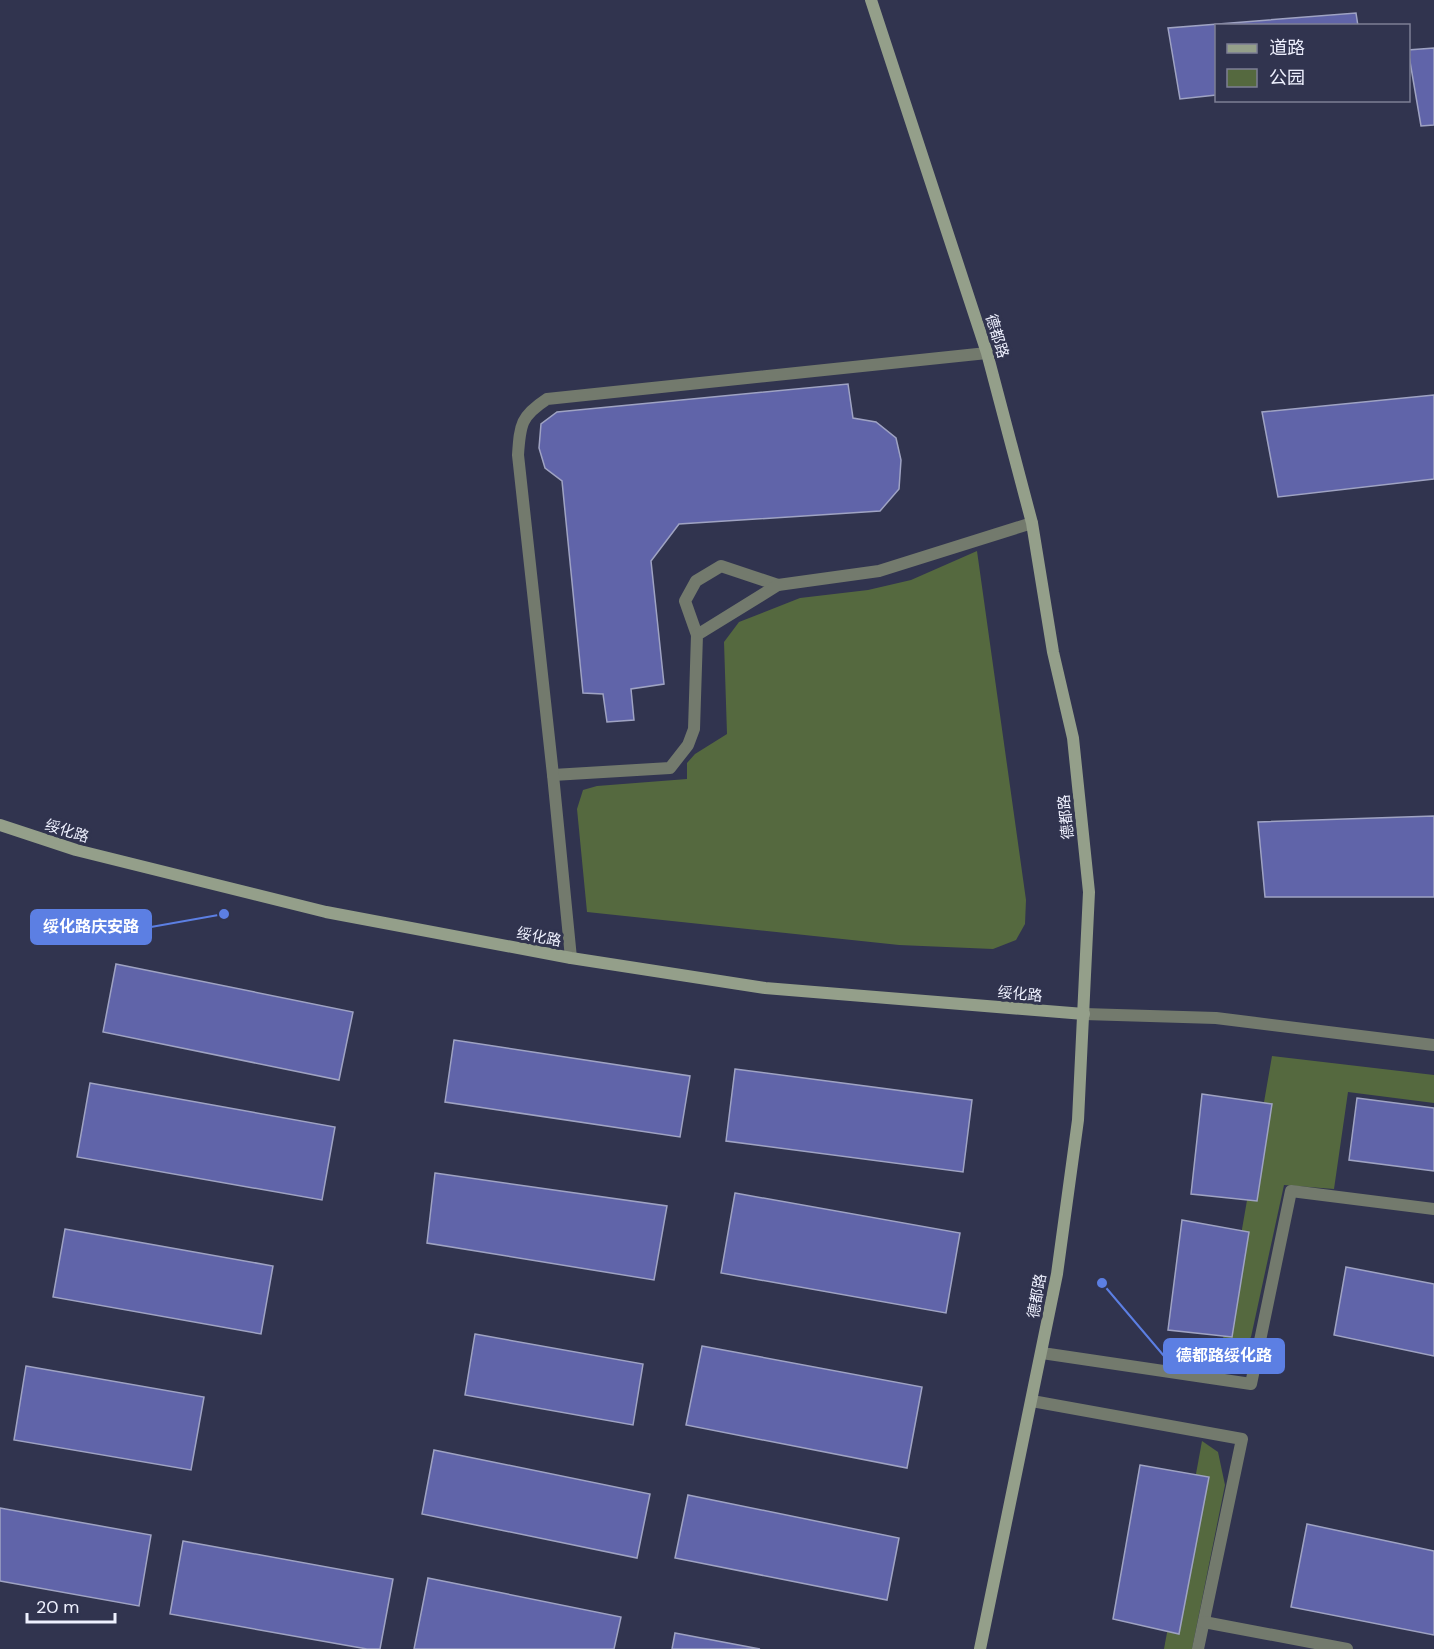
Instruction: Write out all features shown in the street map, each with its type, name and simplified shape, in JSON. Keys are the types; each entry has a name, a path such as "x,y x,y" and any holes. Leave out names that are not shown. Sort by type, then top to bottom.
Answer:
{"street":[{"name":"德都路","path":"871,0 987,353 1032,523 1053,652 1074,750 1089,892 1078,1120 1057,1274 980,1649"},
{"path":"571,958 518,455 519,434 528,411 547,399 987,353"},
{"path":"697,635 778,585 879,571 1032,523"},
{"path":"553,775 670,768 688,745 694,729 697,635 685,601 696,581 722,566 778,585"},
{"name":"绥化路","path":"0,825 76,850 326,912 571,958 765,988 1084,1014"},
{"path":"1084,1014 1216,1018 1434,1045"},
{"path":"1042,1353 1251,1384 1291,1191 1434,1209"},
{"path":"1032,1401 1242,1439 1198,1649"},
{"path":"1204,1622 1347,1649"}],"green space":[{"path":"977,551 1026,900 1025,924 1016,940 993,949 899,945 587,912 577,809 583,790 597,786 687,779 687,763 695,754 727,734 724,642 739,622 800,598 868,590 911,580"},
{"path":"1272,1056 1434,1075 1434,1103 1348,1092 1334,1189 1284,1185 1251,1337 1232,1360 1219,1362"},
{"path":"1202,1441 1218,1452 1225,1485 1192,1649 1164,1649"}],"building":[{"path":"1356,13 1358,24 1218,24"},
{"path":"1215,24 1215,95 1180,99 1168,28"},
{"path":"1434,48 1434,125 1421,126 1410,50"},
{"path":"848,384 853,418 876,422 896,438 901,460 899,489 880,511 679,524 651,561 664,684 631,689 634,720 607,722 603,694 583,693 562,481 545,468 539,448 541,424 557,412"},
{"path":"1434,395 1434,479 1278,497 1262,412"},
{"path":"1434,816 1434,897 1265,897 1258,822"},
{"path":"116,964 353,1012 339,1080 103,1032"},
{"path":"454,1040 690,1076 680,1137 445,1102"},
{"path":"735,1069 972,1100 963,1172 726,1141"},
{"path":"90,1083 335,1127 322,1200 77,1157"},
{"path":"1202,1094 1272,1104 1257,1201 1191,1194"},
{"path":"1357,1098 1434,1108 1434,1171 1349,1160"},
{"path":"435,1173 667,1206 654,1280 427,1243"},
{"path":"735,1193 960,1233 946,1313 721,1273"},
{"path":"1182,1220 1249,1232 1232,1337 1168,1330"},
{"path":"65,1229 273,1266 261,1334 53,1297"},
{"path":"1346,1267 1434,1284 1434,1356 1334,1335"},
{"path":"475,1334 643,1364 633,1425 465,1395"},
{"path":"702,1346 922,1387 907,1468 686,1425"},
{"path":"26,1366 204,1397 191,1470 14,1440"},
{"path":"434,1450 650,1494 637,1558 422,1514"},
{"path":"1140,1465 1209,1477 1179,1634 1113,1619"},
{"path":"688,1495 899,1538 887,1600 675,1558"},
{"path":"0,1508 151,1535 139,1606 0,1581"},
{"path":"1307,1524 1434,1551 1434,1635 1291,1607"},
{"path":"183,1541 393,1579 380,1649 367,1649 170,1614"},
{"path":"428,1578 621,1617 614,1649 414,1649"},
{"path":"675,1633 760,1649 672,1649"}],"place":[{"name":"绥化路庆安路","path":"224,914"},
{"name":"德都路绥化路","path":"1102,1283"}]}
